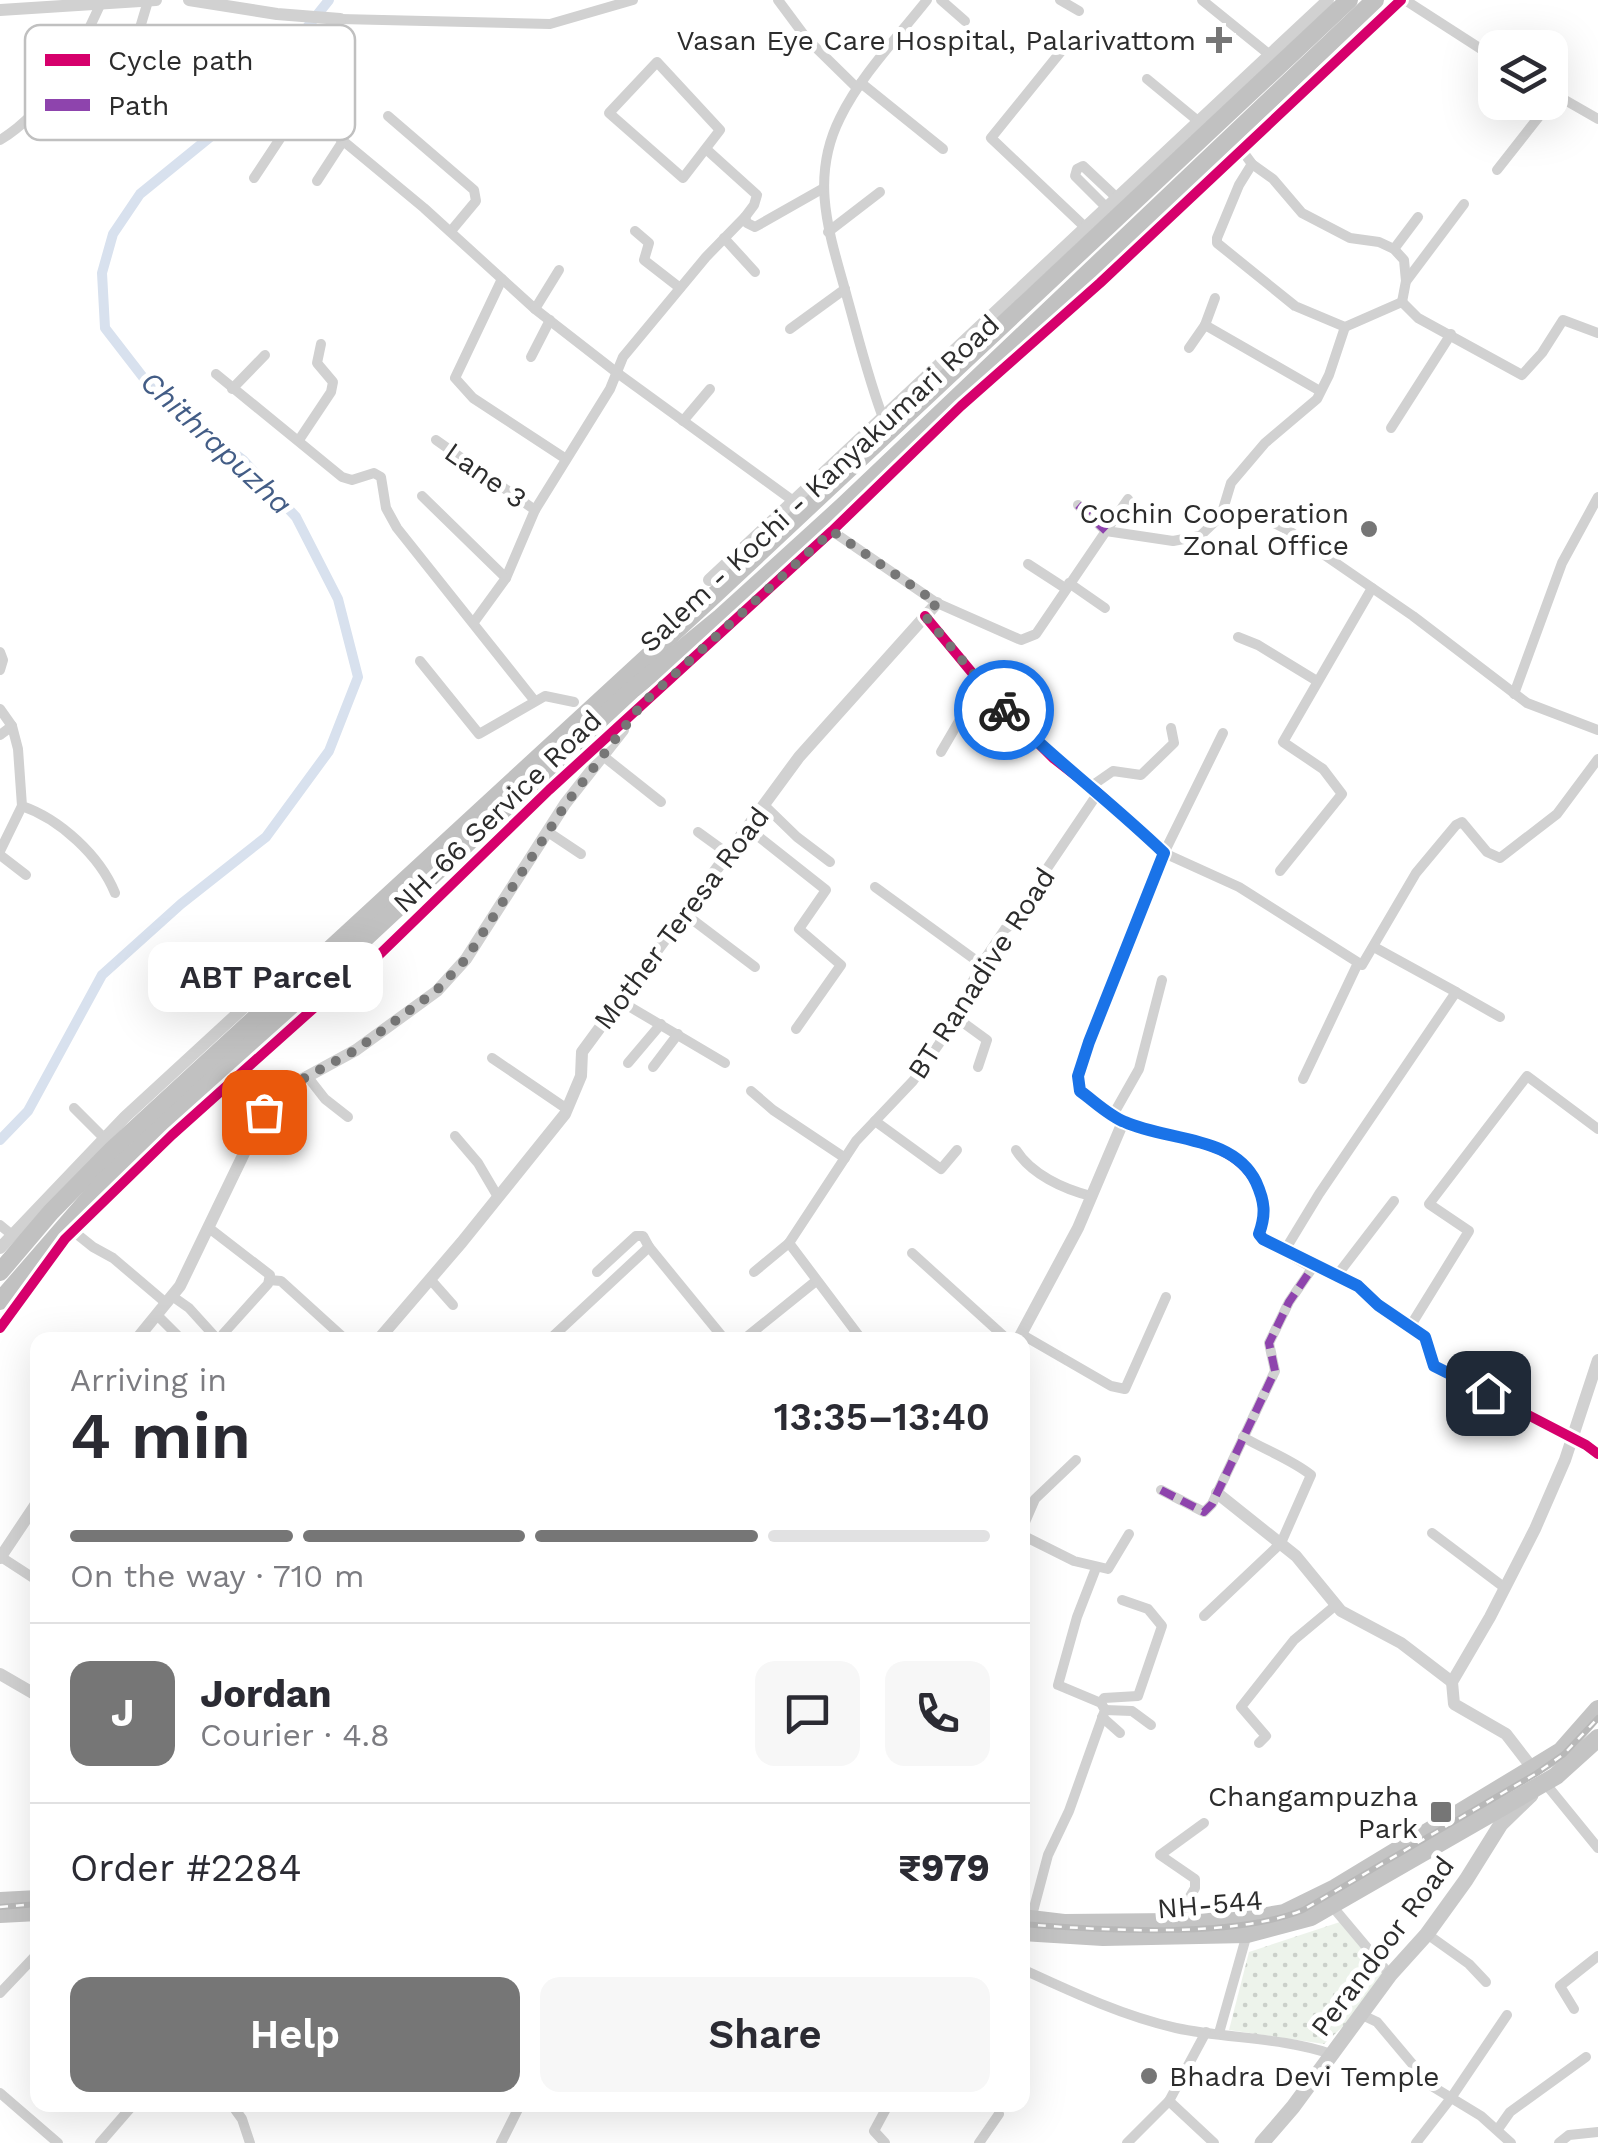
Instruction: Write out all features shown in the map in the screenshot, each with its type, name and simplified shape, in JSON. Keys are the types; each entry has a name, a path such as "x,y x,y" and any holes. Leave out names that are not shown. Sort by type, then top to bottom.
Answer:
{"highway":[{"name":"Salem - Kochi - Kanyakumari Road","path":"0,1300 294,971 886,424 992,336 1077,246 1349,0"},
{"name":"Salem - Kochi - Kanyakumari Road","path":"0,1272 80,1182 179,1100 633,689 791,560 1005,351 1172,204 1375,0"},
{"path":"992,336 1005,351"}],"main road":[{"path":"1532,1776 1561,1751 1598,1709"},
{"path":"1532,1776 1574,1762 1598,1738"},
{"name":"NH-544","path":"1030,1924 1103,1937 1246,1934 1311,1918 1532,1776"},
{"name":"NH-544","path":"1030,1923 1244,1920 1297,1907 1532,1776"},
{"name":"Perandoor Road","path":"1264,2142 1390,1975 1427,1934 1532,1776"},
{"path":"0,1898 30,1896"},
{"path":"0,1912 30,1910"}],"street":[{"path":"0,10 156,0"},
{"path":"189,0 276,14 340,19 550,24 632,0"},
{"path":"778,0 807,38 859,85 943,148"},
{"path":"886,424 828,232 822,189 825,160 838,120 859,85 927,0"},
{"path":"941,0 965,22"},
{"path":"1060,0 1079,12"},
{"path":"1202,0 1270,55"},
{"path":"714,585 792,500 886,424 1077,246 1086,228 1328,0"},
{"path":"143,1332 165,1305 209,1228 264,1112 277,1093 356,1050 437,990 466,959 548,832 642,704 791,560 832,531 1172,204 1241,149 1403,0 1478,47"},
{"path":"140,25 148,1"},
{"path":"91,25 100,5"},
{"path":"1063,49 990,138 1086,228"},
{"path":"656,62 720,130 706,149 684,178 609,113 656,62"},
{"path":"1147,80 1198,121"},
{"path":"1568,102 1598,120"},
{"path":"388,116 474,190 476,201 450,231"},
{"path":"1497,170 1533,120"},
{"path":"0,140 25,121"},
{"path":"254,178 279,140"},
{"path":"316,181 343,141 536,309 792,500"},
{"path":"474,622 506,578 535,510 610,388 623,357 754,204 757,195 706,149"},
{"path":"1241,149 1302,213 1350,238 1379,242 1394,249 1404,260 1402,302"},
{"path":"1252,164 1239,185 1218,244 1295,306 1345,327 1402,302"},
{"path":"745,217 755,227 822,189"},
{"path":"828,232 880,192"},
{"path":"1406,281 1464,204"},
{"path":"1394,249 1418,218"},
{"path":"635,232 649,243 644,260 680,288"},
{"path":"724,238 755,272"},
{"path":"536,309 558,270"},
{"path":"502,278 455,378 473,398 566,459"},
{"path":"790,329 845,290"},
{"path":"1190,348 1215,298"},
{"path":"1402,302 1418,318 1522,375 1563,320 1598,333"},
{"path":"531,357 550,320"},
{"path":"1205,324 1320,392"},
{"path":"1078,506 1106,530 1173,541 1200,536 1221,516 1231,483 1276,432 1308,410 1329,375 1345,327"},
{"path":"1392,428 1451,334"},
{"path":"299,440 331,392 333,382 317,363 321,344"},
{"path":"232,390 264,355"},
{"path":"216,374 347,479 374,473 381,477 391,520 534,700"},
{"path":"683,422 710,389"},
{"name":"Lane 3","path":"436,440 535,510"},
{"path":"422,496 506,578"},
{"path":"1514,694 1562,563 1598,498"},
{"path":"832,531 937,603 1021,640 1030,639 1128,499"},
{"path":"1221,516 1252,512 1288,530 1527,703 1598,730"},
{"path":"1028,564 1104,608"},
{"path":"1280,870 1342,794 1322,769 1283,742 1372,588"},
{"name":"Mother Teresa Road","path":"385,1332 566,1110 581,1076 582,1052 726,853 749,828 799,757 937,603"},
{"path":"925,616 993,698 1053,758 1164,853 1239,887 1362,965 1416,873 1460,823 1493,857 1500,858 1557,814 1598,759"},
{"path":"1238,636 1317,681"},
{"path":"0,652 0,670"},
{"path":"420,661 479,734 505,722 534,700 556,696 574,702"},
{"path":"941,752 962,716 982,711 993,698"},
{"name":"NH-66 Service Road","path":"0,1328 73,1231 172,1135 334,990 379,955 642,704"},
{"path":"0,709 12,726 18,749 22,806 0,853 26,875"},
{"path":"0,735 12,726"},
{"path":"1094,790 1113,771 1141,775 1174,743 1171,728"},
{"path":"1223,733 1164,853 1078,1076 1080,1091 1118,1118 1234,1156 1252,1174 1263,1200 1266,1212 1259,1234 1263,1239 1313,1266 1338,1274 1411,1325 1425,1337 1434,1366 1598,1454"},
{"path":"604,756 661,802"},
{"name":"BT Ranadive Road","path":"754,1272 788,1244 846,1158 913,1081 981,964 1005,929 1022,918 1094,790"},
{"path":"22,806 48,818 89,852 108,875 115,893"},
{"path":"765,806 830,862"},
{"path":"749,828 826,890 799,929 841,965 796,1029"},
{"path":"548,832 580,854"},
{"path":"698,832 726,853"},
{"path":"876,887 981,964"},
{"path":"685,914 755,967"},
{"path":"1374,946 1500,1017"},
{"path":"1303,1079 1358,963"},
{"path":"0,1248 6,1229 294,971"},
{"path":"1019,1332 1078,1228 1091,1196 1139,1069 1162,980"},
{"path":"1286,1250 1318,1194 1456,992"},
{"path":"620,1001 725,1063"},
{"path":"954,1016 988,1040 978,1068"},
{"path":"628,1063 661,1024"},
{"path":"653,1067 678,1034"},
{"path":"492,1058 566,1110"},
{"path":"308,1076 325,1099 348,1117"},
{"path":"1411,1325 1469,1231 1429,1204 1527,1076 1598,1129"},
{"path":"751,1091 846,1158"},
{"path":"74,1108 104,1138"},
{"path":"875,1121 941,1169 957,1150"},
{"path":"456,1136 498,1197"},
{"path":"1016,1150 1025,1165 1074,1192 1091,1196"},
{"path":"1338,1274 1394,1202"},
{"path":"209,1228 270,1275 224,1332"},
{"path":"73,1231 114,1258 165,1305 178,1332"},
{"path":"597,1272 636,1236 643,1236 718,1332"},
{"path":"788,1244 856,1332"},
{"path":"558,1332 649,1247"},
{"path":"912,1253 1009,1332"},
{"path":"1161,1490 1204,1512 1212,1504 1275,1371 1269,1343 1313,1266"},
{"path":"430,1279 453,1304"},
{"path":"269,1280 281,1282 337,1332"},
{"path":"753,1332 816,1281"},
{"path":"1030,1345 1124,1389 1166,1297"},
{"path":"165,1305 189,1308 215,1332"},
{"path":"1598,1360 1550,1494 1505,1588 1452,1682 1454,1704 1506,1734 1532,1776 1598,1848"},
{"path":"1204,1616 1281,1542 1311,1475 1295,1462 1277,1457 1243,1436"},
{"path":"1030,1513 1036,1499 1076,1460"},
{"path":"1218,1492 1296,1556 1341,1611 1401,1643 1452,1682"},
{"path":"30,1514 0,1558 30,1576"},
{"path":"1432,1533 1505,1588"},
{"path":"1030,1538 1047,1550 1108,1569 1128,1534"},
{"path":"1096,1568 1058,1685 1103,1710 1120,1733"},
{"path":"1030,1908 1048,1855 1069,1811 1104,1698 1138,1696 1162,1626 1148,1609 1122,1600"},
{"path":"1260,1743 1266,1736 1242,1707 1294,1640 1336,1605"},
{"path":"0,1674 30,1689"},
{"path":"1103,1710 1132,1711 1151,1726"},
{"path":"1175,1922 1195,1888 1195,1879 1160,1855 1204,1824"},
{"path":"1332,1906 1390,1975"},
{"path":"1218,2033 1246,1934"},
{"path":"1427,1934 1469,1964 1486,1982"},
{"path":"1574,2009 1560,1986 1598,1956"},
{"path":"0,1993 30,1961"},
{"path":"1030,1972 1176,2028 1305,2045 1331,2054"},
{"path":"1360,2014 1378,2022 1418,2074 1498,2129 1510,2143"},
{"path":"1416,2143 1452,2098 1507,2015"},
{"path":"1127,2143 1169,2101 1206,2032"},
{"path":"1498,2129 1510,2112 1586,2057"},
{"path":"0,2092 58,2143"},
{"path":"1169,2101 1214,2143"},
{"path":"100,2143 128,2112"},
{"path":"237,2112 250,2143"},
{"path":"500,2143 516,2112"},
{"path":"884,2112 874,2131 885,2143"},
{"path":"979,2143 999,2114"},
{"path":"1559,2143 1569,2135 1598,2132"}],"shaded area":[{"name":"Changampuzha Park","path":"1340,1922 1387,1979 1363,2008 1324,2044 1229,2030 1249,1952"}],"waterway":[{"name":"Chithrapuzha","path":"309,25 329,0"},
{"name":"Chithrapuzha","path":"0,1140 28,1111 102,975 181,904 266,837 329,751 358,677 338,599 296,517 243,460 156,394 105,328 102,273 113,234 140,194 206,140"}],"railway":[{"path":"1030,1924 1126,1930 1204,1929 1274,1919 1303,1910 1537,1773 1564,1754 1598,1718"},
{"path":"0,1907 30,1905"}],"marked path":[{"path":"1078,505 1106,531"},
{"path":"1161,1490 1204,1512 1212,1504 1275,1371 1269,1343 1289,1302 1313,1267"}],"cycle path":[{"path":"0,1328 65,1239 172,1135 334,990 379,955 549,790 1401,0"},
{"path":"925,616 993,698 1053,758 1164,853 1089,1042 1078,1076 1080,1091 1125,1122 1219,1149 1235,1159 1249,1171 1259,1189 1264,1212 1259,1234 1263,1239 1358,1286 1378,1305 1425,1337 1434,1366 1598,1454"}],"way so far":[{"path":"264,1112 277,1093 356,1050 437,990 466,959 566,804 642,704 832,531 937,603 925,616 1004,710"}],"place":[{"name":"Vasan Eye Care Hospital, Palarivattom","path":"1219,40"},
{"name":"Cochin Cooperation Zonal Office","path":"1369,529"},
{"name":"ABT Parcel","path":"264,1112"},
{"name":"Changampuzha Park","path":"1441,1812"},
{"name":"Bhadra Devi Temple","path":"1149,2076"}],"route":[{"path":"1004,710 1053,758 1164,853 1089,1042 1078,1076 1080,1091 1123,1122 1225,1150 1234,1156 1252,1174 1263,1200 1266,1212 1259,1234 1263,1239 1358,1286 1378,1305 1425,1337 1434,1366 1488,1393"}]}
